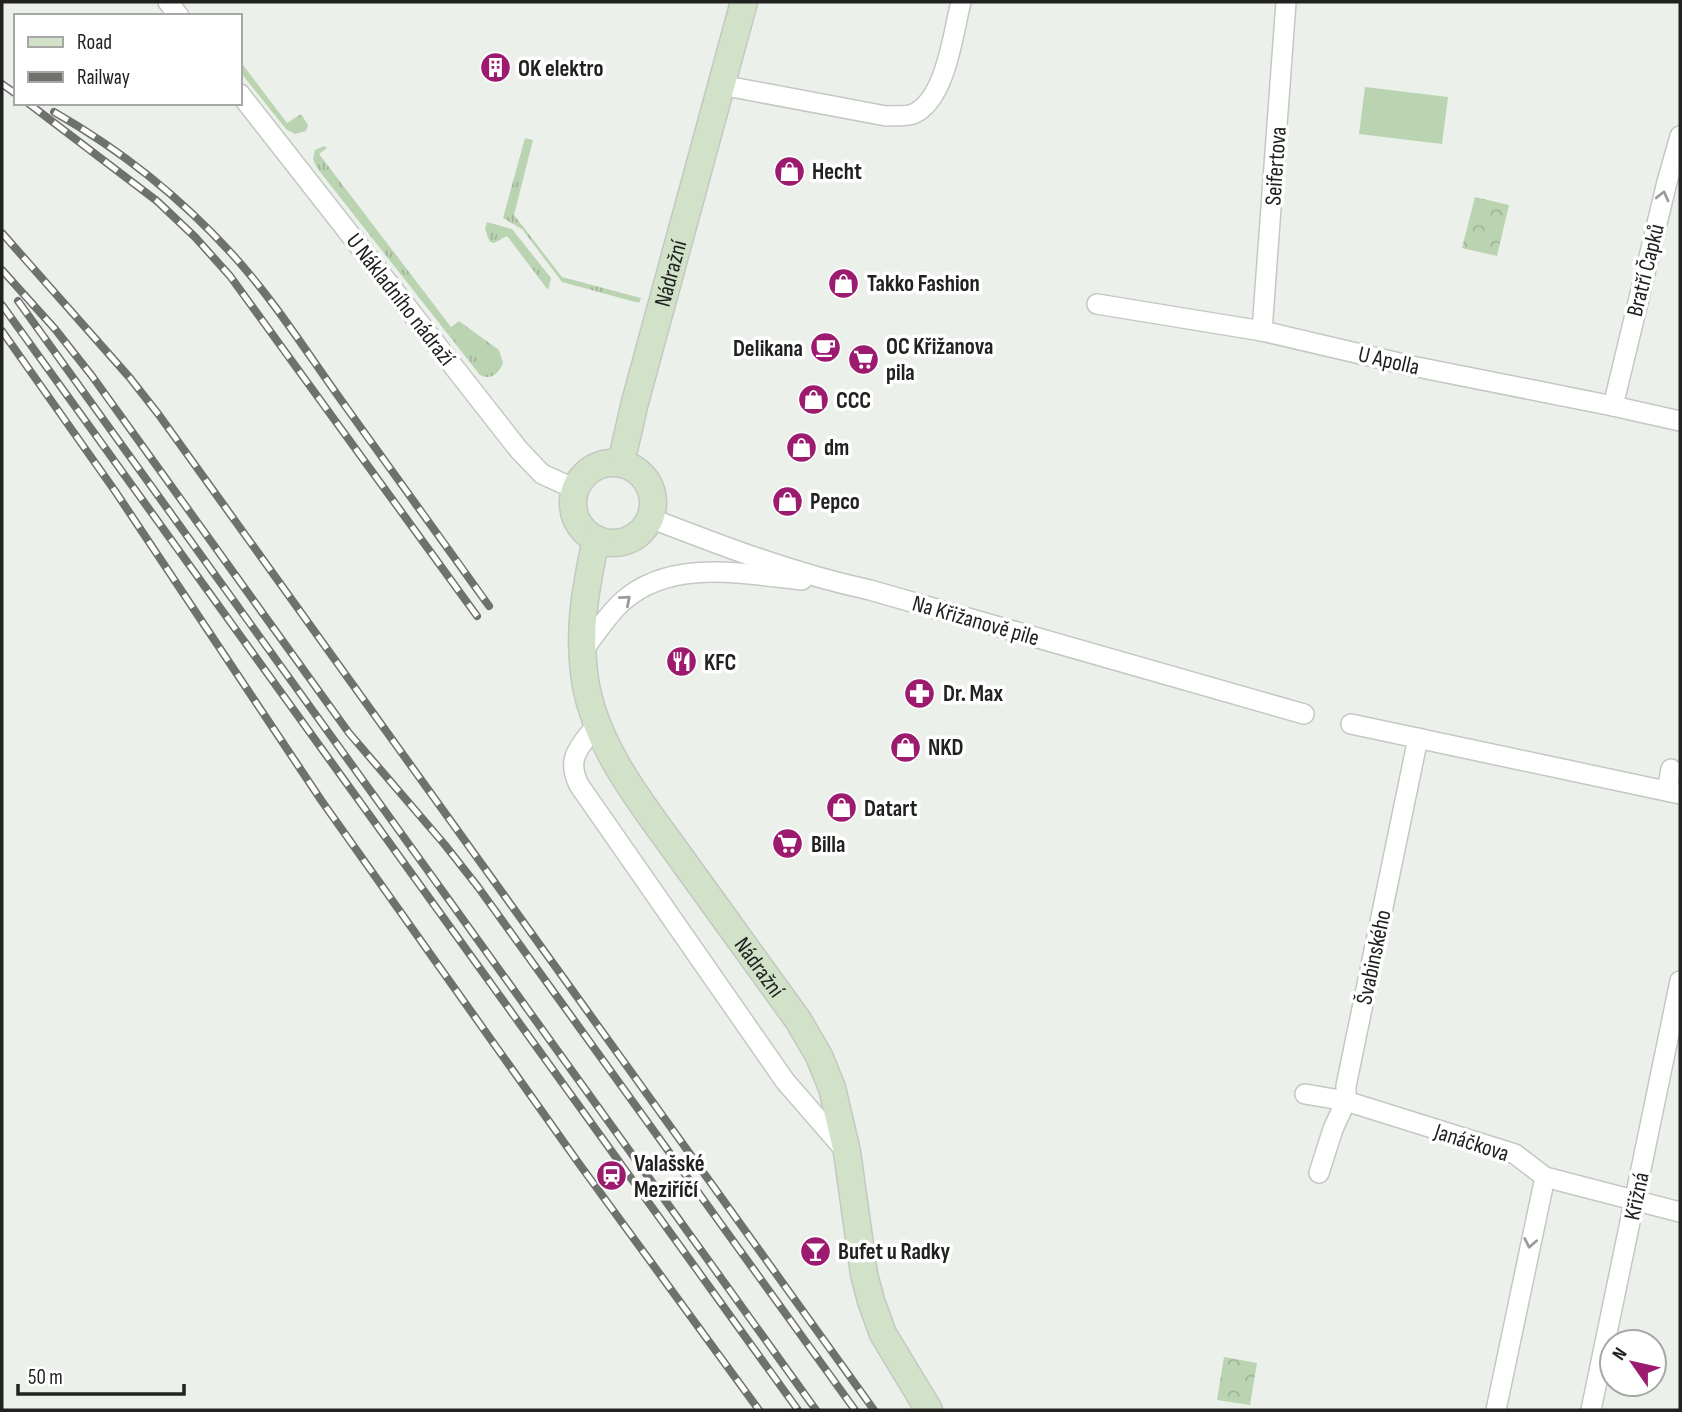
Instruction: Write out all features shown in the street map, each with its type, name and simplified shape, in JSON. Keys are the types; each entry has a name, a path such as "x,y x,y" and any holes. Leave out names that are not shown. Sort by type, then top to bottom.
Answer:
{"main road":[{"name":"Nádražní","path":"621,463 638,388 744,2"},
{"path":"606,463 621,463 635,469 646,480 653,502 650,518 643,529 628,540 609,543 596,539 583,529 575,514 573,498 582,477 593,468 606,463"},
{"name":"Nádražní","path":"596,539 583,598 581,629 587,688 597,724 632,789 808,1036 830,1080 847,1152 864,1274 871,1301 883,1334 929,1410"}],"street":[{"path":"721,85 886,116 912,115 928,104 939,88 961,2"},
{"name":"Seifertova","path":"1262,331 1286,2"},
{"name":"U Nákladního nádraží","path":"242,97 519,450 542,474 556,483 575,489"},
{"name":"Bratří Čapků","path":"1613,406 1680,135"},
{"name":"U Apolla","path":"1097,304 1262,331 1412,366 1680,421"},
{"name":"Na Křižanově pile","path":"650,518 838,583 1304,714"},
{"path":"582,652 623,601 647,585 673,576 713,572 838,583"},
{"path":"597,724 573,760 572,769 579,785 785,1081 847,1152"},
{"path":"1350,724 1674,793 1671,769"},
{"name":"Švabinského","path":"1319,1173 1333,1129 1346,1101 1346,1086 1418,738"},
{"name":"Křižná","path":"1591,1410 1680,981"},
{"name":"Janáčkova","path":"1305,1094 1346,1101 1515,1154 1545,1177 1680,1212"},
{"path":"1496,1410 1545,1177"}],"green space":[{"path":"242,64 287,123 301,114 308,125 306,131 295,134 286,129 242,74"},
{"path":"1365,87 1448,97 1442,144 1359,134"},
{"path":"525,138 533,140 514,215 562,277 641,298 639,303 562,282 522,229 503,218"},
{"path":"324,146 327,148 319,154 451,327 459,321 499,350 503,363 494,375 480,375 317,168 313,159 315,150"},
{"path":"1475,197 1509,205 1497,256 1462,248"},
{"path":"487,222 512,229 551,278 548,290 507,236 494,243 490,242 485,229"},
{"path":"1224,1357 1257,1363 1250,1405 1217,1400"}],"railway":[{"path":"2,84 14,93"},
{"path":"31,105 157,201 195,237 230,276 477,616"},
{"path":"54,112 103,142 149,176 192,213 248,272 489,606"},
{"path":"2,233 130,378 159,415 874,1410"},
{"path":"2,270 55,329 92,376 349,733 478,887 855,1410"},
{"path":"18,301 816,1410"},
{"path":"2,305 798,1410"},
{"path":"2,331 115,491 321,800 580,1165 759,1410"}],"place":[{"name":"OK elektro","path":"495,68"},
{"name":"Hecht","path":"789,171"},
{"name":"Takko Fashion","path":"844,283"},
{"name":"Delikana","path":"826,348"},
{"name":"OC Křižanova pila","path":"863,359"},
{"name":"CCC","path":"813,400"},
{"name":"dm","path":"801,447"},
{"name":"Pepco","path":"787,501"},
{"name":"KFC","path":"681,662"},
{"name":"Dr. Max","path":"920,693"},
{"name":"NKD","path":"905,747"},
{"name":"Datart","path":"841,808"},
{"name":"Billa","path":"788,844"},
{"name":"Valašské Meziříčí","path":"611,1176"},
{"name":"Bufet u Radky","path":"815,1251"}]}
